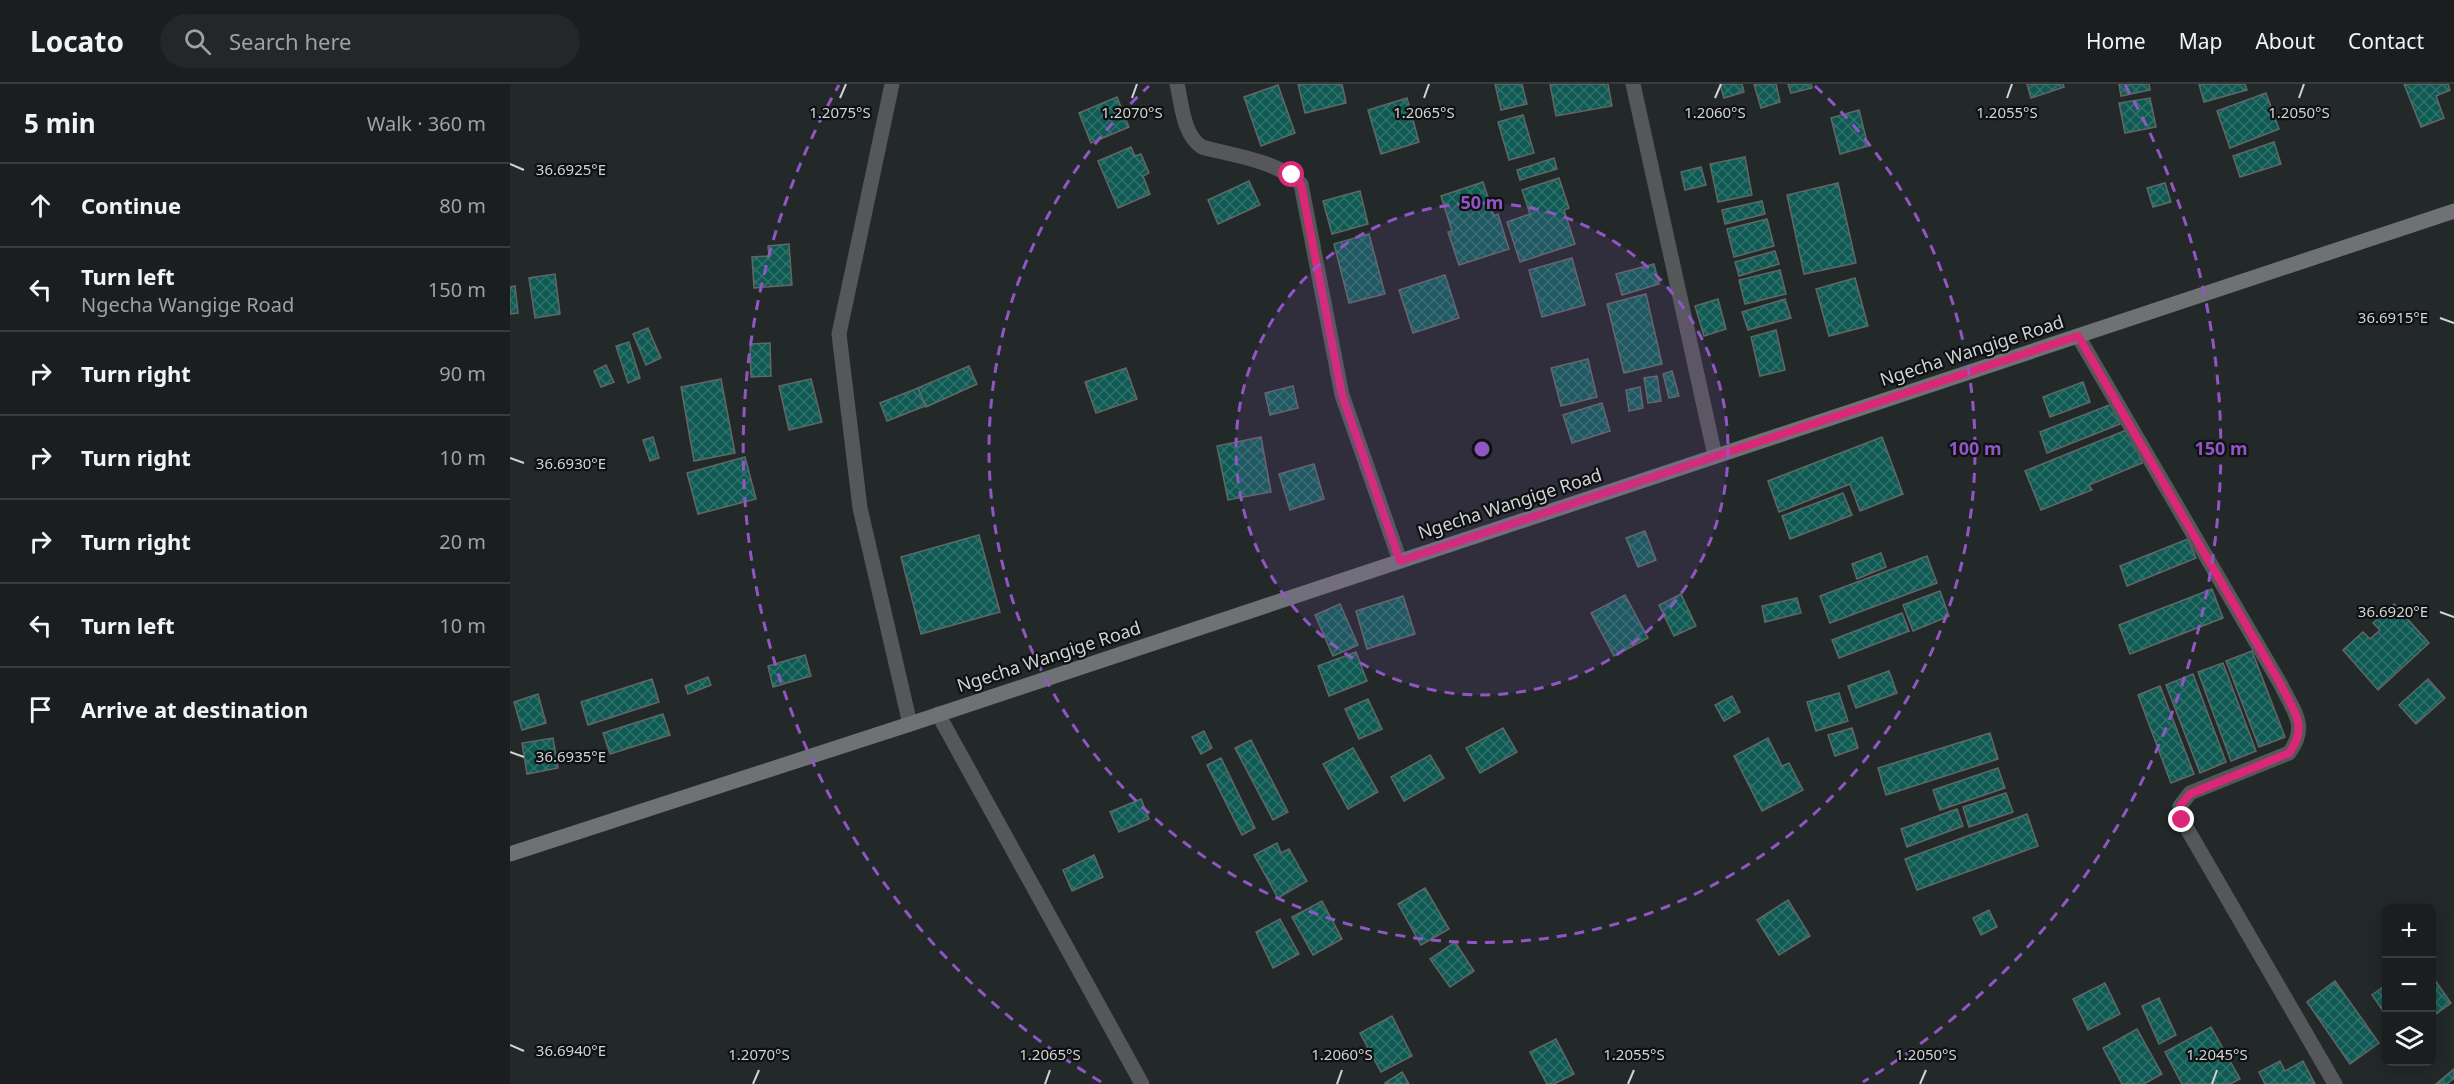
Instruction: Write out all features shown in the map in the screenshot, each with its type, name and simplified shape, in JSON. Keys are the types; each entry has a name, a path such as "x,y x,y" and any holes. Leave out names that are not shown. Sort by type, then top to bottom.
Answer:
{"street":[{"path":"892,84 839,334 860,508 910,724"},
{"path":"1177,84 1187,126 1194,142 1202,147 1292,175 1301,184 1342,395 1400,561"},
{"path":"1633,84 1715,456"},
{"name":"Ngecha Wangige Road","path":"510,854 910,724 2453,213"},
{"path":"2078,336 2281,685 2300,725 2300,739 2289,753 2190,794 2180,806 2182,820 2335,1084"},
{"path":"939,714 1142,1084"}],"building":[{"path":"1298,84 1342,84 1346,103 1305,113"},
{"path":"1495,84 1522,84 1527,104 1501,110"},
{"path":"1550,84 1608,84 1612,106 1556,116"},
{"path":"1720,84 1742,84 1744,92 1724,98"},
{"path":"1754,84 1776,84 1780,102 1761,108"},
{"path":"1788,84 1811,84 1812,88 1791,93"},
{"path":"2027,84 2063,84 2064,87 2031,98"},
{"path":"2119,84 2149,84 2150,90 2121,96"},
{"path":"2199,84 2245,84 2247,90 2204,102"},
{"path":"2404,84 2448,84 2450,90 2436,96 2444,118 2421,127"},
{"path":"1278,85 1295,133 1261,146 1244,97"},
{"path":"2266,93 2279,129 2230,148 2217,111"},
{"path":"1117,97 1129,127 1091,143 1079,113"},
{"path":"1407,98 1419,142 1381,154 1368,110"},
{"path":"2150,98 2156,127 2125,133 2119,103"},
{"path":"1859,110 1868,146 1840,154 1831,118"},
{"path":"1523,115 1534,153 1509,160 1498,122"},
{"path":"2274,142 2281,164 2240,177 2233,156"},
{"path":"1131,147 1135,156 1141,154 1149,173 1143,176 1150,194 1118,208 1098,161"},
{"path":"1745,157 1752,195 1718,202 1710,164"},
{"path":"1554,158 1557,169 1520,180 1517,170"},
{"path":"1701,167 1706,185 1685,190 1681,172"},
{"path":"1559,178 1569,208 1564,210 1575,244 1520,262 1507,222 1530,214 1522,190"},
{"path":"1249,181 1260,205 1218,224 1208,200"},
{"path":"1483,182 1494,216 1498,214 1509,249 1459,265 1448,232 1452,231 1441,196"},
{"path":"1838,183 1856,263 1804,274 1787,195"},
{"path":"2165,183 2171,202 2153,207 2147,188"},
{"path":"1360,191 1368,224 1332,234 1323,201"},
{"path":"1762,201 1765,214 1725,224 1722,210"},
{"path":"1767,219 1774,246 1734,257 1727,229"},
{"path":"1369,234 1385,294 1349,303 1334,244"},
{"path":"789,244 792,285 754,288 752,257 769,256 768,246"},
{"path":"1775,251 1779,264 1739,276 1735,262"},
{"path":"1572,258 1585,305 1542,317 1529,270"},
{"path":"1654,264 1659,284 1622,295 1616,274"},
{"path":"1780,270 1786,294 1745,304 1739,280"},
{"path":"555,274 560,314 535,318 529,278"},
{"path":"1445,275 1459,318 1413,333 1399,290"},
{"path":"1855,278 1868,326 1829,336 1816,289"},
{"path":"515,286 518,313 510,314 510,287"},
{"path":"1646,294 1662,364 1624,373 1607,304"},
{"path":"1718,299 1726,329 1704,336 1695,306"},
{"path":"1785,299 1791,318 1748,330 1742,312"},
{"path":"648,328 661,358 646,365 633,334"},
{"path":"1776,330 1785,370 1760,376 1751,337"},
{"path":"629,342 640,378 628,383 616,346"},
{"path":"770,343 771,376 751,377 750,344"},
{"path":"1588,359 1597,397 1561,406 1551,368"},
{"path":"606,365 614,382 601,387 594,371"},
{"path":"969,366 977,384 926,407 918,388"},
{"path":"1126,368 1137,399 1096,413 1085,382"},
{"path":"1672,371 1679,396 1669,398 1663,374"},
{"path":"1657,376 1661,401 1648,403 1644,378"},
{"path":"721,379 735,453 694,461 681,387"},
{"path":"811,379 822,422 789,430 779,386"},
{"path":"2083,382 2090,402 2050,417 2043,397"},
{"path":"1293,386 1298,408 1270,415 1265,393"},
{"path":"1640,387 1643,408 1629,411 1626,390"},
{"path":"918,388 925,406 887,421 880,403"},
{"path":"1602,403 1610,431 1572,443 1563,415"},
{"path":"2112,404 2120,424 2047,453 2040,432"},
{"path":"2129,429 2142,463 2089,485 2092,490 2041,510 2025,471"},
{"path":"653,437 659,458 650,461 643,440"},
{"path":"1261,437 1271,492 1228,500 1217,446"},
{"path":"1882,437 1903,494 1860,511 1850,484 1779,512 1768,481"},
{"path":"745,457 756,499 698,514 687,473"},
{"path":"1314,464 1324,499 1290,510 1279,474"},
{"path":"1843,493 1852,515 1790,539 1782,516"},
{"path":"1645,531 1656,560 1638,567 1626,538"},
{"path":"979,535 1000,612 921,634 901,557"},
{"path":"2188,539 2196,558 2127,586 2120,566"},
{"path":"1881,553 1886,567 1857,579 1852,564"},
{"path":"1927,556 1937,583 1830,623 1820,596"},
{"path":"2212,589 2223,618 2130,654 2119,625"},
{"path":"1940,591 1949,616 1913,631 1903,605"},
{"path":"1681,594 1696,626 1674,636 1659,605"},
{"path":"1625,595 1648,638 1614,656 1591,613"},
{"path":"1403,596 1415,634 1367,649 1356,611"},
{"path":"1797,598 1801,613 1765,622 1762,606"},
{"path":"1340,604 1358,645 1333,656 1315,615"},
{"path":"2394,604 2429,643 2378,690 2343,650 2363,632 2370,639 2380,630 2373,623"},
{"path":"1902,613 1909,631 1839,658 1832,640"},
{"path":"2252,651 2285,737 2259,747 2226,661"},
{"path":"1356,652 1367,681 1329,696 1318,666"},
{"path":"805,655 811,676 773,687 768,666"},
{"path":"2223,663 2256,751 2231,761 2198,672"},
{"path":"1889,671 1897,693 1856,708 1848,686"},
{"path":"2193,674 2226,762 2200,773 2166,685"},
{"path":"708,677 711,685 688,694 685,686"},
{"path":"652,679 659,702 588,725 581,702"},
{"path":"2428,679 2445,698 2416,724 2399,705"},
{"path":"2160,686 2194,774 2171,783 2138,695"},
{"path":"1839,693 1848,721 1816,731 1807,702"},
{"path":"538,694 546,723 522,730 514,702"},
{"path":"1732,696 1740,712 1724,721 1715,705"},
{"path":"1368,699 1382,729 1359,739 1345,709"},
{"path":"663,714 670,735 610,754 603,733"},
{"path":"1503,728 1517,752 1480,773 1466,748"},
{"path":"1852,728 1858,748 1835,756 1828,735"},
{"path":"1204,731 1212,748 1201,754 1192,737"},
{"path":"1990,733 1998,759 1886,795 1878,768"},
{"path":"553,738 558,768 527,774 522,743"},
{"path":"1768,738 1782,766 1789,763 1803,790 1762,811 1734,756"},
{"path":"1251,740 1288,812 1273,820 1235,748"},
{"path":"1353,748 1378,792 1348,809 1323,764"},
{"path":"1430,755 1444,778 1404,801 1391,777"},
{"path":"1221,758 1255,828 1242,835 1207,765"},
{"path":"1998,768 2005,788 1940,810 1933,790"},
{"path":"2006,793 2013,812 1969,827 1963,807"},
{"path":"1141,799 1149,819 1119,832 1110,812"},
{"path":"1957,809 1963,826 1907,847 1901,829"},
{"path":"2027,814 2038,846 1917,890 1905,859"},
{"path":"1277,843 1281,853 1289,849 1307,881 1278,898 1254,855"},
{"path":"1094,855 1103,877 1072,891 1063,870"},
{"path":"1425,888 1449,929 1421,945 1398,904"},
{"path":"1788,900 1810,936 1779,955 1757,920"},
{"path":"1322,901 1342,939 1313,955 1292,917"},
{"path":"1989,910 1997,927 1981,935 1973,918"},
{"path":"1280,919 1299,954 1273,968 1256,932"},
{"path":"1455,942 1474,971 1450,987 1430,959"},
{"path":"2335,981 2379,1043 2350,1064 2307,1002"},
{"path":"2436,982 2451,1003 2436,1014"},
{"path":"2105,983 2120,1014 2088,1030 2073,999"},
{"path":"2382,988 2382,1009 2372,995"},
{"path":"2159,998 2176,1035 2159,1044 2142,1006"},
{"path":"1392,1016 1412,1056 1381,1072 1360,1033"},
{"path":"2211,1027 2240,1079 2230,1084 2182,1084 2165,1052"},
{"path":"2137,1029 2162,1074 2144,1084 2122,1084 2103,1048"},
{"path":"1556,1039 1574,1074 1554,1084 1547,1084 1530,1052"},
{"path":"2280,1061 2285,1071 2303,1061 2315,1084 2265,1084 2259,1072"},
{"path":"2454,1069 2454,1078 2447,1084 2436,1084"},
{"path":"1402,1072 1409,1084 1385,1084 1385,1083"}],"route":[{"path":"1292,175 1301,184 1342,395 1400,561 2078,336 2281,685 2300,725 2300,739 2289,753 2190,794 2180,806 2182,820"}]}
